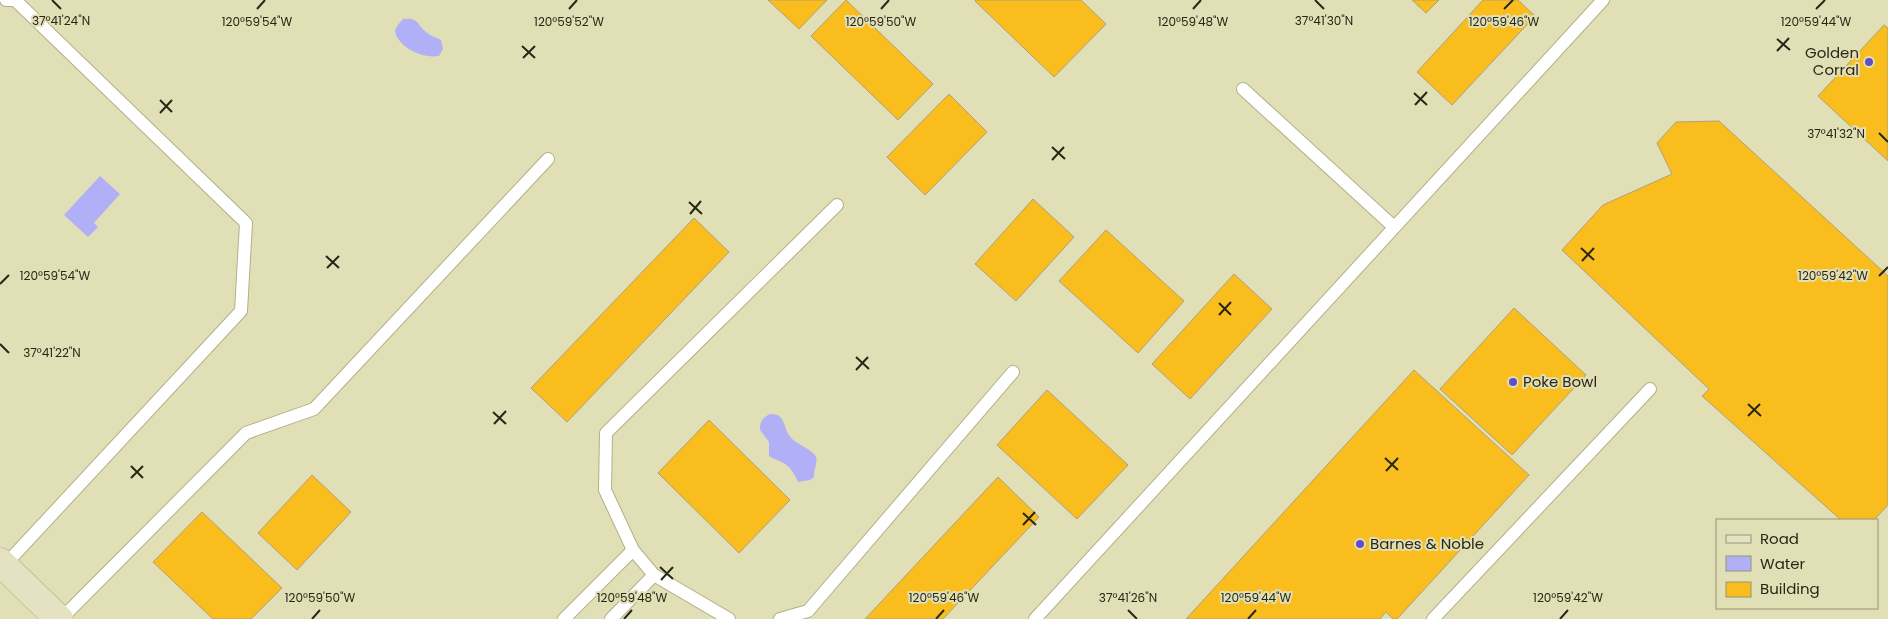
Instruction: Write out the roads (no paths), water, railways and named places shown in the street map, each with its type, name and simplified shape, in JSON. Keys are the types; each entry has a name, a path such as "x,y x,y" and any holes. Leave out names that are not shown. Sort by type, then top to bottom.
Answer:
{"main road":[{"path":"2,564 60,619"}],"lane":[{"path":"2,564 241,311 246,223 15,0 6,0"},
{"path":"1035,619 1603,0"},
{"path":"1243,89 1394,227"},
{"path":"60,619 246,433 314,409 548,159"},
{"path":"729,619 654,575 633,550 605,490 606,433 836,205"},
{"path":"780,619 808,611 1013,372"},
{"path":"1432,619 1650,388"},
{"path":"564,619 633,550"},
{"path":"612,619 654,575"}],"water":[{"path":"403,19 415,20 428,33 441,40 443,49 439,56 419,54 401,42 395,31"},
{"path":"100,176 120,194 94,223 98,227 88,237 64,215"},
{"path":"770,414 775,414 781,418 792,438 811,451 816,457 814,477 810,480 798,482 787,465 769,456 769,442 760,430 760,424"}],"place":[{"name":"Golden Corral","path":"1869,62"},
{"name":"Poke Bowl","path":"1513,382"},
{"name":"Barnes & Noble","path":"1360,544"}]}
